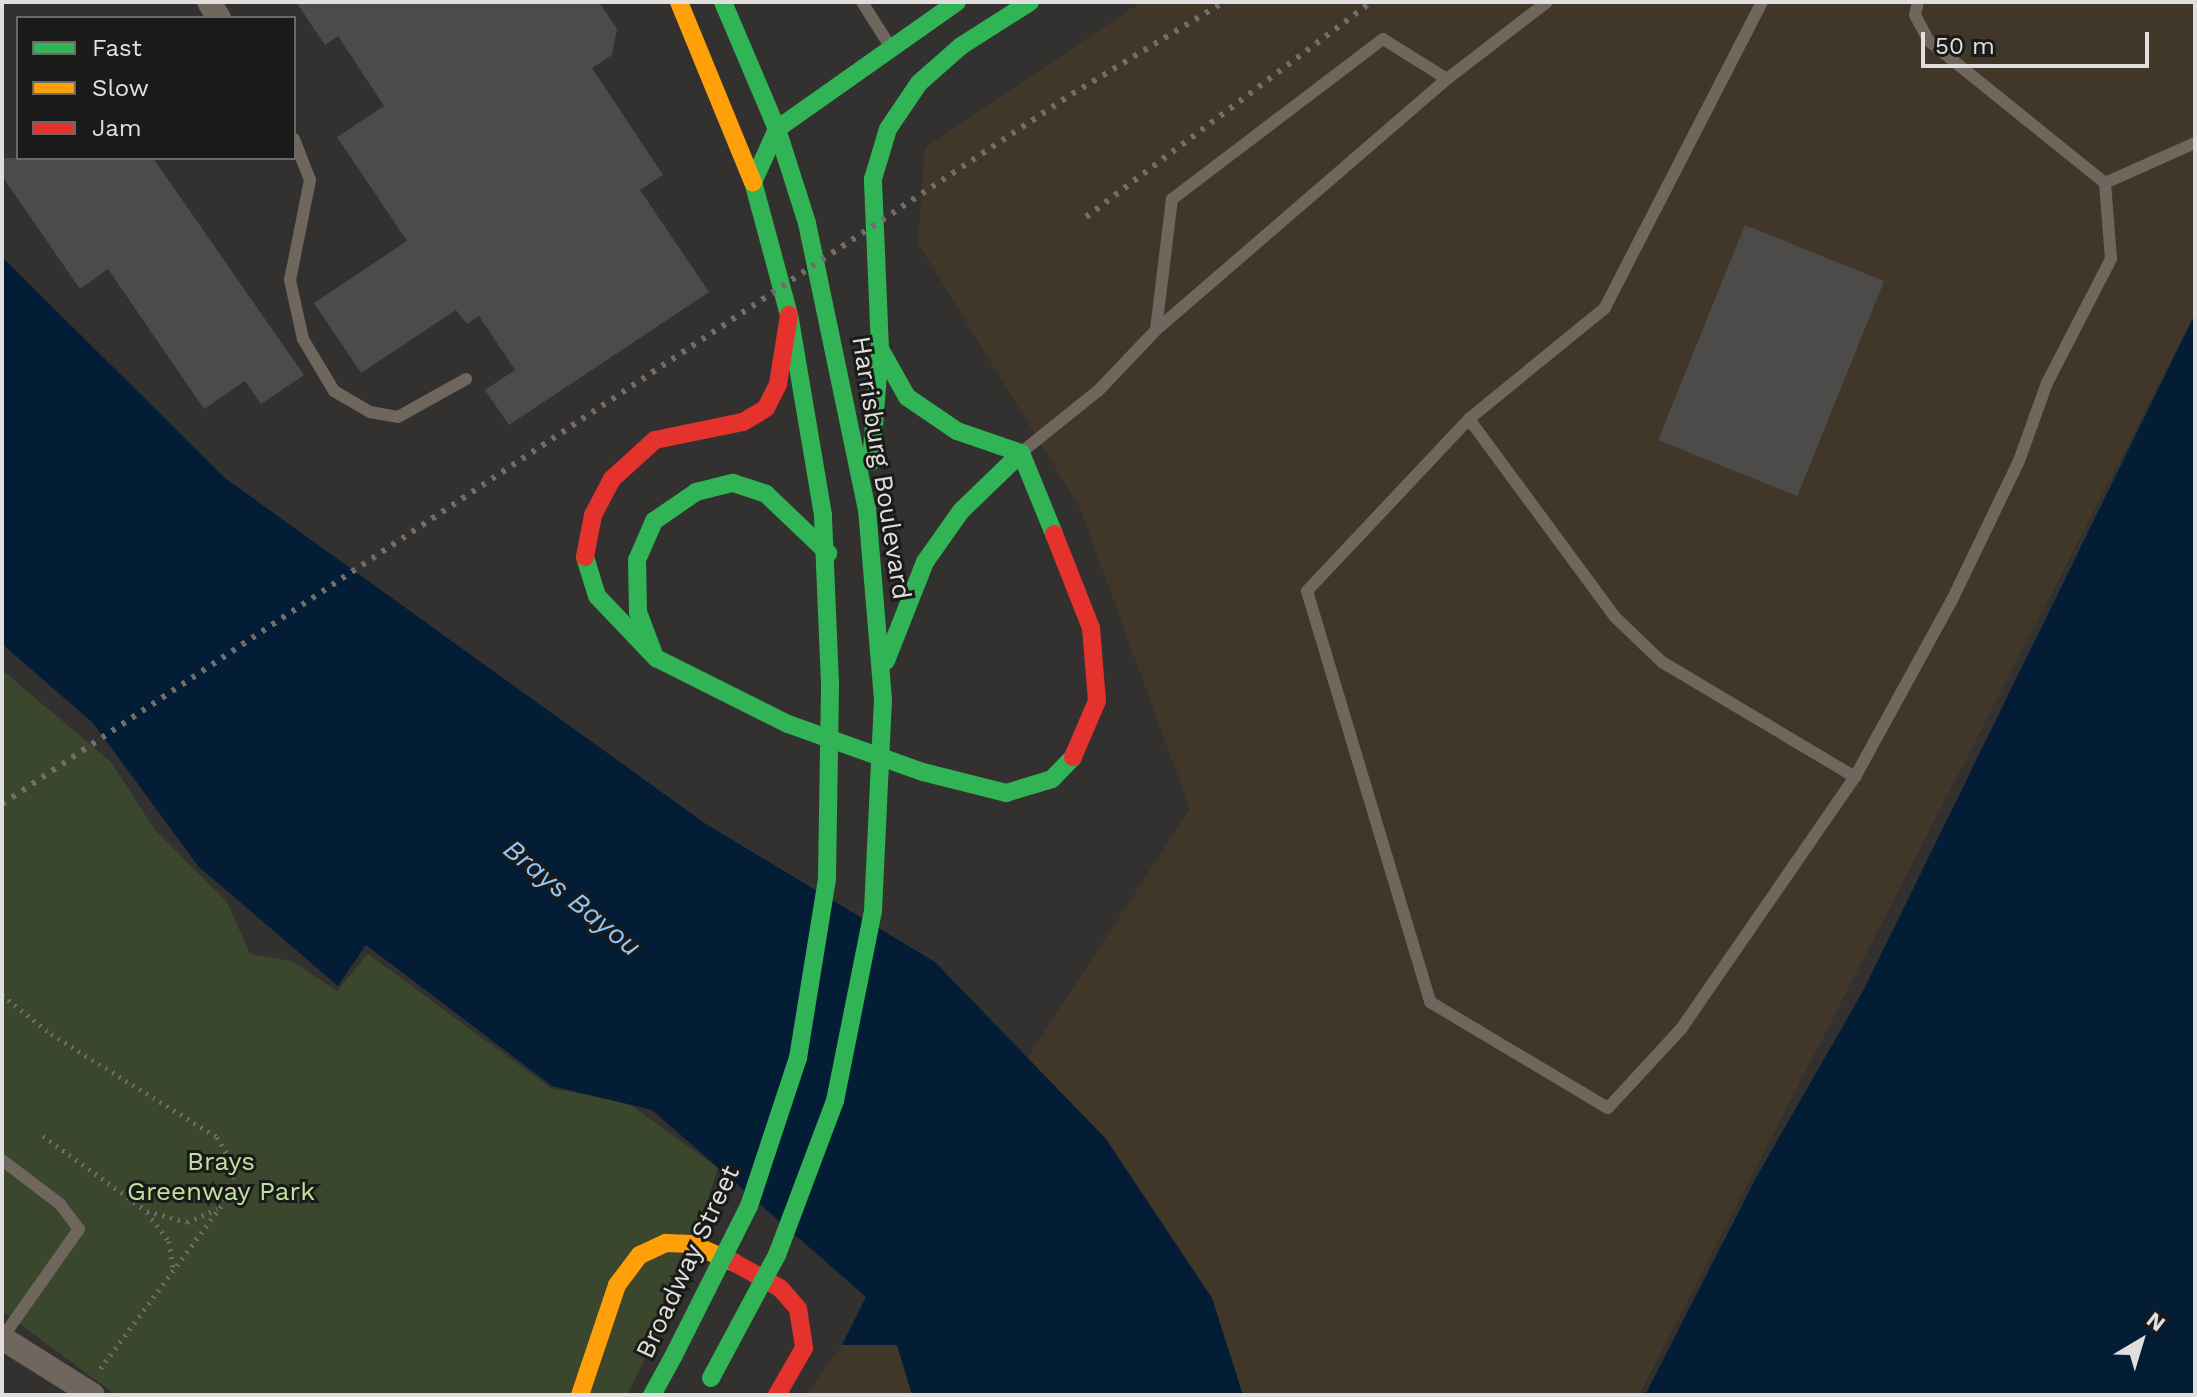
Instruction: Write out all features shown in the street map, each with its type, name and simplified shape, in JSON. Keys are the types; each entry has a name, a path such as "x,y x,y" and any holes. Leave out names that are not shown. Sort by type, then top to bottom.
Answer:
{"main road":[{"path":"679,2 753,182 789,315 828,553"},
{"path":"753,182 777,129 957,2"},
{"path":"867,509 880,349 873,179 888,129 919,83 950,55 1030,2"},
{"name":"Harrisburg Boulevard","path":"701,1395 777,1255 835,1101 873,911 884,663 867,509 807,223 777,129 730,5"},
{"path":"789,315 778,384 766,408 743,422 655,440 612,479 593,515 585,559 597,596 656,658 788,724 923,772 1006,793 1052,779 1075,755 1097,701 1091,628 1021,453 957,431 907,397 880,349"},
{"path":"884,663 925,562 961,511 1021,453"},
{"path":"656,658 638,612 637,560 654,521 696,492 733,483 766,494 828,553"},
{"name":"Broadway Street","path":"652,1395 749,1206 798,1058 827,878 830,684 828,553"},
{"path":"580,1395 617,1285 640,1255 666,1243 692,1244 738,1264 780,1288 798,1309 804,1348 777,1395"}],"street":[{"path":"2,1338 89,1392"}],"lane":[{"path":"862,2 892,48"},
{"path":"1021,453 1099,390 1156,330 1447,79 1547,2"},
{"path":"1762,2 1605,308 1469,419 1307,591 1430,1002 1608,1108 1681,1029 1855,777 1952,600 2019,461 2047,383 2111,259 2105,183 1929,41 1915,15 1918,2"},
{"path":"1156,330 1172,199 1383,39 1447,79"},
{"path":"2105,183 2195,143"},
{"path":"296,144 310,180 290,280 303,339 334,391 370,412 398,417 466,379"},
{"path":"1469,419 1615,617 1662,662 1855,777"},
{"path":"2,1160 60,1204 79,1229 2,1338"}],"path":[{"path":"2,995 51,1034 217,1137 236,1169 221,1206 89,1392"},
{"path":"43,1136 147,1211 169,1241 172,1272"},
{"path":"147,1211 187,1222 221,1206"}],"shaded area":[{"path":"1141,2 2195,2 2195,314 1639,1395 1237,1395 1017,1074 1190,809 1080,508 918,243 925,148"},
{"path":"842,1345 897,1345 912,1395 806,1395"}],"green space":[{"name":"Brays Greenway Park","path":"2,670 111,762 155,830 227,902 250,954 292,961 337,991 368,954 550,1088 628,1103 718,1168 678,1292 627,1395 116,1395 2,1311"}],"water":[{"name":"Brays Bayou","path":"2,257 225,478 706,824 935,962 1106,1139 1212,1298 1243,1395 912,1395 897,1345 842,1345 866,1297 652,1110 552,1086 366,945 338,986 198,866 93,723 2,644"},
{"path":"2195,314 2195,1395 1645,1395 1757,1176 1863,991"}],"building":[{"path":"296,2 599,2 617,29 612,55 592,68 663,175 640,190 709,292 509,425 485,390 515,370 479,316 467,324 456,310 361,373 314,303 407,241 337,137 384,106 338,36 325,45"},
{"path":"2,158 154,160 304,375 261,404 245,381 204,409 108,269 80,289 2,176"},
{"path":"1745,225 1884,281 1797,496 1658,440"}],"railway":[{"path":"2,804 1072,94 1224,2"},
{"path":"1086,217 1371,2"}],"traffic: fast":[{"path":"723,2 777,129"},
{"path":"830,684 823,515 789,315 753,182 777,129 957,2"},
{"path":"871,462 880,349 873,179 888,129 919,83 961,46 1030,2"},
{"path":"777,129 807,223 867,509 883,699"},
{"path":"880,349 907,397 957,431 1021,453 1054,534"},
{"path":"886,661 925,562 961,511 1021,453"},
{"path":"653,652 638,612 637,560 654,521 696,492 733,483 766,494 828,553"},
{"path":"585,557 597,596 656,658 788,724 923,772 1006,793 1052,779 1073,757"},
{"path":"673,1357 749,1206 798,1058 827,878 830,684"},
{"path":"711,1378 777,1255 835,1101 873,911 883,699"},
{"path":"652,1395 673,1357"}],"traffic: slow":[{"path":"679,2 753,182"},
{"path":"580,1395 617,1285 640,1255 666,1243 692,1244 735,1263"}],"traffic: jam":[{"path":"585,557 593,515 612,479 655,440 743,422 766,408 778,384 789,315"},
{"path":"1054,534 1091,628 1097,701 1073,757"},
{"path":"735,1263 780,1288 798,1309 804,1348 777,1395"}]}
